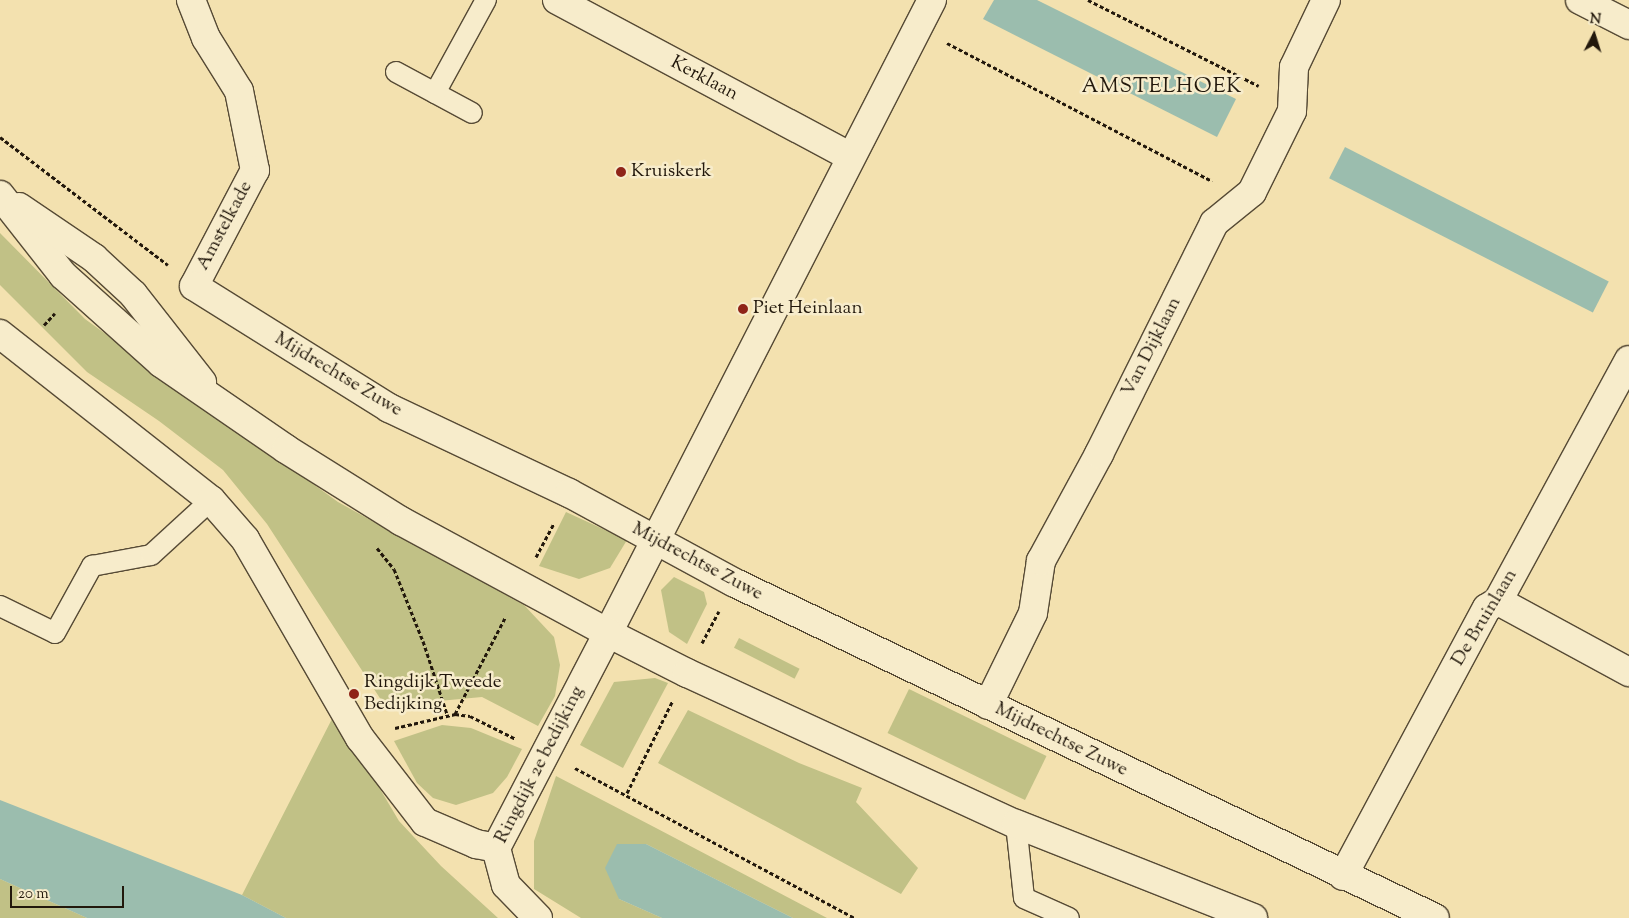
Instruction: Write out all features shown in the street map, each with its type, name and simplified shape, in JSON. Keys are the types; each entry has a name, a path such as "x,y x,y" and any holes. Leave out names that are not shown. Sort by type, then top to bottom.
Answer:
{"street":[{"name":"Amstelkade","path":"191,0 206,38 238,91 255,170 194,286"},
{"name":"Kerklaan","path":"557,0 851,158"},
{"path":"608,633 658,541 932,0"},
{"name":"Van Dijklaan","path":"988,706 1033,613 1041,561 1099,454 1214,223 1252,192 1292,111 1294,67 1326,0"},
{"path":"1580,0 1629,25"},
{"path":"0,194 76,288 161,363 286,449 401,521 608,633 687,673 1016,824 1253,918"},
{"name":"Mijdrechtse Zuwe","path":"194,286 388,408 569,493 742,586 988,706 1435,918"},
{"path":"0,334 211,500 245,539 360,738 424,822 476,844 496,848"},
{"name":"De Bruinlaan","path":"1343,876 1487,608 1498,601 1629,360"},
{"path":"1498,601 1629,672"},
{"name":"Ringdijk 2e bedijking","path":"538,918 506,885 496,848 608,633"}],"lane":[{"path":"435,93 486,0"},
{"path":"396,72 472,113"},
{"path":"0,606 55,633 92,566 151,555 211,500"},
{"path":"1016,824 1024,898 1070,918"}],"path":[{"path":"1088,0 1292,103"},
{"path":"917,28 1245,198"},
{"path":"0,137 194,286"},
{"path":"360,738 447,714 423,641"},
{"path":"626,793 855,918"}],"green space":[{"path":"0,233 85,319 338,502 524,605 554,637 560,665 555,696 538,726 482,697 385,706 267,524 223,470 159,421 87,372 0,285"},
{"path":"566,512 627,540 610,568 579,579 539,566"},
{"path":"674,577 704,592 707,604 687,644 669,632 661,590"},
{"path":"739,638 800,669 795,679 734,648"},
{"path":"655,678 668,683 623,768 580,745 614,682"},
{"path":"909,689 1047,756 1025,800 888,733"},
{"path":"688,710 799,763 862,788 856,802 918,868 901,894 658,763"},
{"path":"335,713 399,821 441,866 498,918 286,918 242,895"},
{"path":"442,725 471,728 522,749 507,777 493,793 456,805 433,798 417,783 394,741"},
{"path":"556,776 827,918 793,918 646,844 619,899 662,918 581,918 534,889 534,841"},
{"path":"0,879 87,918 0,918"}],"shaded area":[{"path":"994,0 1037,0 1236,99 1217,137 983,19"},
{"path":"1345,147 1609,281 1593,313 1329,178"},
{"path":"0,800 242,895 286,918 87,918 0,879"},
{"path":"617,844 646,844 793,918 662,918 619,899 605,868"}],"place":[{"name":"Kruiskerk","path":"621,172"},
{"name":"Piet Heinlaan","path":"743,309"},
{"name":"Ringdijk Tweede Bedijking","path":"354,694"}],"district":[{"name":"AMSTELHOEK","path":"1162,87"}]}
